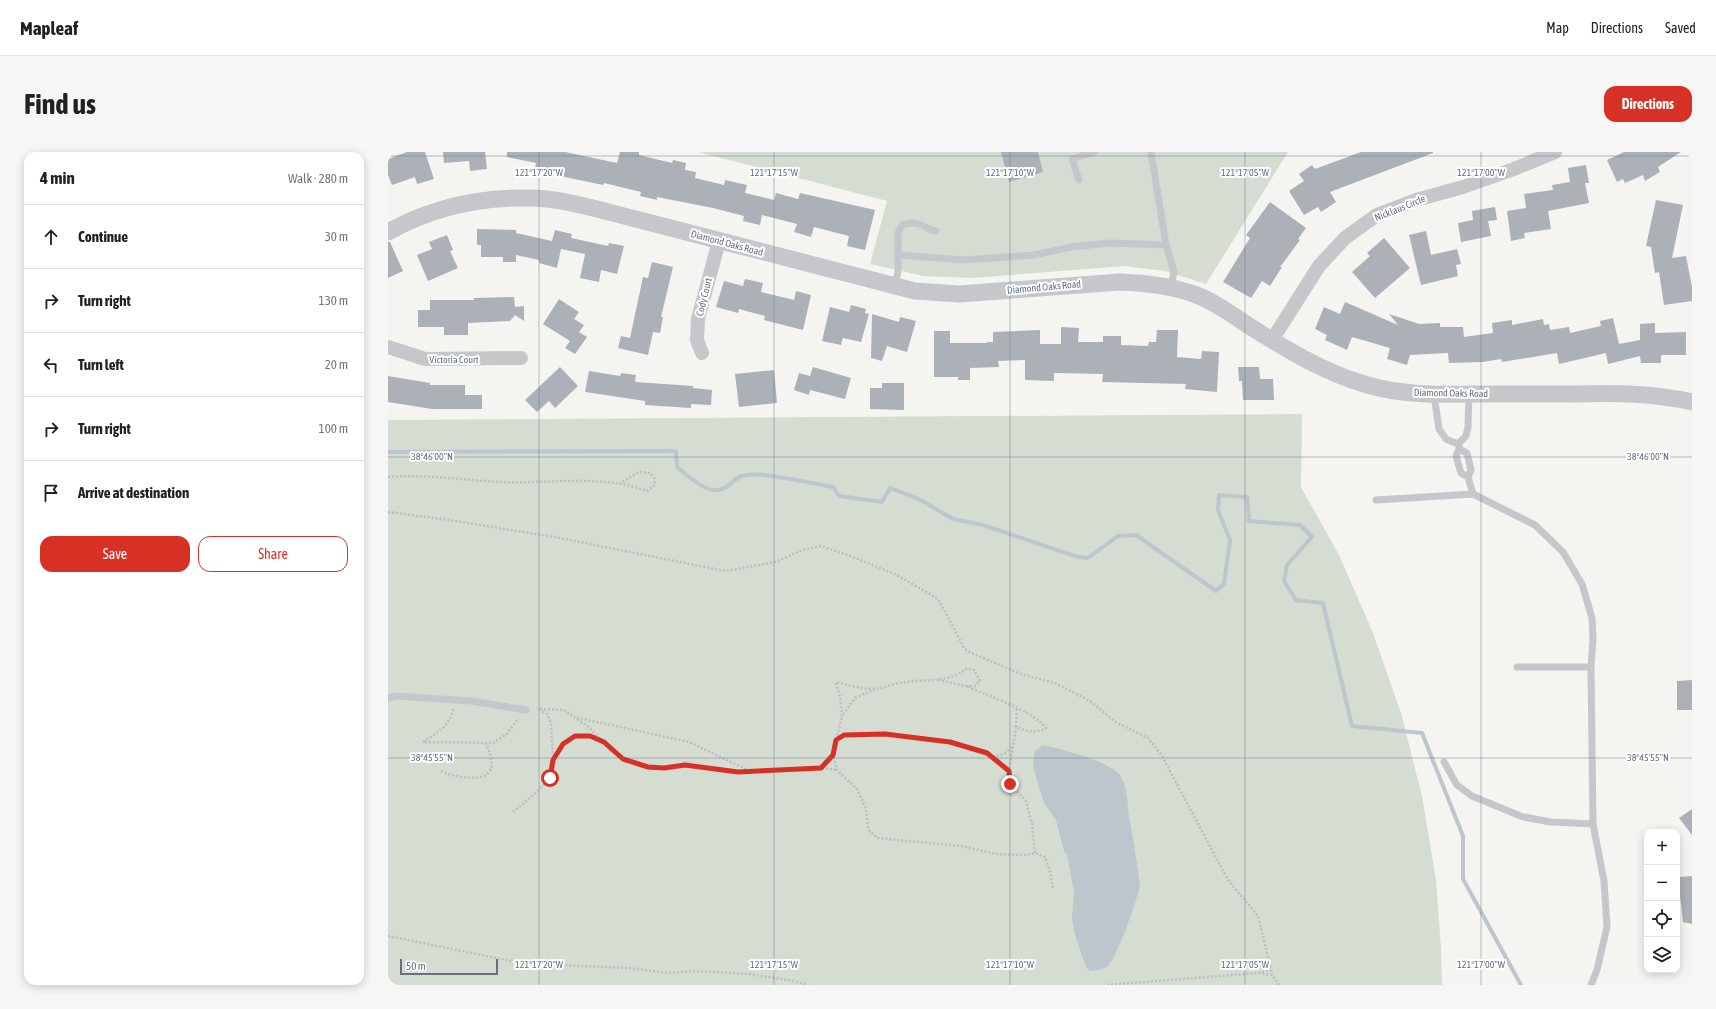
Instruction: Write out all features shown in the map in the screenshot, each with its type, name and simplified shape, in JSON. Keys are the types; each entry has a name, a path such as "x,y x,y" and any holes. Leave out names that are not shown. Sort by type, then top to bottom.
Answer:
{"street":[{"name":"Nicklaus Circle","path":"1272,340 1319,266 1345,238 1377,215 1416,200 1463,187 1514,169 1554,152"},
{"name":"Diamond Oaks Road","path":"388,232 409,221 452,207 478,201 531,198 562,201 894,287 934,293 959,294 1098,282 1139,282 1171,288 1200,296 1308,361 1335,374 1366,385 1434,395 1626,393 1666,396 1692,402"},
{"name":"Cody Court","path":"702,353 697,340 698,319 718,241"},
{"name":"Victoria Court","path":"388,347 425,360 521,358"}],"lane":[{"path":"1079,180 1072,160 1094,152"},
{"path":"1151,152 1166,245 1174,272 1171,288"},
{"path":"894,287 898,272 898,233 902,225 911,222 923,224 929,229 936,230"},
{"path":"899,255 964,260 1034,255 1071,247 1110,243 1166,245"},
{"path":"1468,477 1461,473 1456,456 1459,446 1466,436 1468,427 1469,394"},
{"path":"1434,395 1440,430 1446,439 1459,446 1467,453 1471,470 1468,477 1473,494"},
{"path":"1376,500 1473,494 1535,525 1563,552 1582,584 1592,618 1593,640 1591,667 1593,824 1604,881 1607,927 1597,970 1591,985"},
{"path":"1517,667 1591,667"},
{"path":"388,698 396,696 455,700 526,710"},
{"path":"1444,762 1457,786 1479,799 1523,817 1551,822 1593,824"}],"path":[{"path":"388,477 410,475 453,477 501,482 607,482 619,484 637,487 647,491 654,486 655,479 650,473 639,472 619,484"},
{"path":"388,512 555,537 725,571 776,562 802,550 821,546 895,574 936,597 964,648 969,652 1021,674 1055,683 1090,701 1117,723 1148,738 1162,756 1228,880 1258,916 1265,939 1272,975 1279,985"},
{"path":"842,716 855,698 875,689 904,682 938,680 961,673 967,668 974,670 980,681 975,686 966,686"},
{"path":"938,680 966,686 1017,708 1041,722 1046,728 1038,732 1025,731 1016,727"},
{"path":"875,689 850,686 836,682 842,716 833,755 837,770 857,789 866,809 868,829 877,838 961,846 996,854 1024,855 1035,853 1045,857 1053,888"},
{"path":"455,700 452,717 444,727 423,742 493,743 507,734 526,710 564,710 589,727 623,759 648,767 664,768 685,765 704,769 750,771 821,768 837,770"},
{"path":"1017,708 1016,727 1009,771 1010,784 1026,801 1032,824 1035,853"},
{"path":"513,812 536,793 550,778 553,760 551,723 547,714 539,709"},
{"path":"574,717 689,742 750,771"},
{"path":"836,740 844,735 865,734 919,737 950,742 987,753 994,757 1009,771"},
{"path":"553,760 563,744 575,736 590,736 604,742"},
{"path":"441,770 446,774 474,778 485,776 492,768 490,753 486,743"},
{"path":"994,757 1004,754 1013,746"},
{"path":"821,768 833,755"},
{"path":"388,936 511,961 630,968 669,973 694,971 749,974 794,981 808,985"},
{"path":"1107,985 1258,973 1266,971 1270,965"},
{"path":"1258,973 1272,975"}],"shaded area":[{"path":"698,152 1288,152 1206,284 1165,271 1124,266 973,278 923,276 870,264 887,201"},
{"path":"1302,414 1301,487 1339,555 1373,633 1401,713 1422,796 1436,880 1442,985 388,985 388,420"},
{"path":"1043,745 1102,763 1117,772 1126,789 1140,885 1117,952 1108,966 1102,969 1090,971 1086,967 1075,935 1072,917 1074,892 1067,855 1064,851 1056,820 1044,803 1033,766 1035,751"}],"building":[{"path":"407,152 425,152 434,179 417,184 415,177 392,185 388,175 388,159"},
{"path":"443,152 485,152 487,169 470,171 469,161 444,163"},
{"path":"507,152 565,152 617,163 620,152 639,152 639,155 672,163 673,160 686,163 685,170 696,172 695,178 724,185 725,180 747,185 745,193 774,200 776,193 798,199 800,193 875,210 865,250 847,246 849,236 814,227 811,237 794,232 797,224 762,215 760,225 743,221 744,216 713,208 657,197 657,200 640,196 641,192 604,183 603,185 555,175 556,173 535,169 536,163 507,157"},
{"path":"1001,152 1038,152 1043,172 1009,182"},
{"path":"1361,152 1433,153 1330,192 1336,202 1321,212 1318,207 1304,215 1289,191 1304,181 1299,174 1312,165 1315,169"},
{"path":"1624,152 1681,152 1658,167 1660,172 1645,181 1643,175 1625,183 1623,179 1617,182 1607,160"},
{"path":"1586,165 1589,183 1585,183 1589,203 1548,211 1551,229 1524,233 1525,238 1511,241 1507,211 1526,208 1524,194 1553,190 1552,185 1570,182 1568,168"},
{"path":"1656,200 1683,205 1672,258 1686,256 1692,287 1692,301 1664,305 1659,272 1655,273 1651,247 1646,246"},
{"path":"1270,202 1306,228 1298,239 1300,240 1280,267 1282,267 1270,286 1262,281 1251,298 1223,282 1250,238 1246,235"},
{"path":"1495,207 1497,220 1488,221 1491,236 1461,242 1458,223 1473,220 1472,211"},
{"path":"477,229 516,230 516,233 552,241 555,230 572,234 571,238 608,246 609,243 624,246 617,274 601,270 599,282 580,278 585,254 561,249 557,268 539,263 539,260 516,255 516,262 503,262 503,257 481,257 481,245 477,245"},
{"path":"1426,231 1431,255 1457,249 1461,264 1456,265 1458,276 1421,285 1409,235"},
{"path":"447,235 453,250 450,251 458,268 428,281 417,255 432,249 429,242"},
{"path":"1384,238 1410,268 1375,298 1352,272 1370,256 1367,253"},
{"path":"388,242 390,242 403,271 388,278"},
{"path":"652,262 673,267 661,317 663,317 660,333 653,332 648,355 618,348 621,336 630,338 643,277 648,278"},
{"path":"745,279 763,283 761,292 794,300 796,291 811,295 803,330 764,320 765,316 739,309 738,313 716,307 724,281 743,286"},
{"path":"514,297 515,307 524,306 524,321 515,315 510,321 468,323 468,335 444,335 444,327 418,327 418,310 430,310 430,300 474,300 474,298"},
{"path":"559,299 579,312 574,319 584,325 579,332 587,337 575,354 565,348 570,341 543,324"},
{"path":"1345,302 1398,325 1389,314 1419,324 1440,323 1440,327 1463,327 1464,337 1493,333 1492,323 1512,320 1512,325 1543,319 1544,325 1549,324 1550,330 1569,327 1570,333 1601,326 1600,321 1613,318 1619,344 1640,340 1640,324 1655,323 1655,333 1686,332 1686,355 1661,355 1661,363 1641,363 1640,356 1608,364 1606,353 1559,364 1557,353 1502,362 1501,359 1483,362 1449,363 1448,353 1410,355 1407,365 1387,359 1390,348 1352,337 1347,350 1325,340 1327,335 1315,329 1324,307 1340,314"},
{"path":"851,305 866,309 865,313 869,314 861,342 843,338 841,345 822,341 830,307 849,312"},
{"path":"872,314 899,322 900,317 916,321 907,352 887,346 882,361 871,358"},
{"path":"1061,327 1079,328 1078,342 1103,342 1103,336 1121,336 1121,345 1148,346 1149,342 1156,342 1157,330 1178,330 1177,357 1201,359 1202,351 1219,352 1217,392 1185,389 1186,384 1102,382 1103,374 1054,373 1054,381 1025,380 1025,360 998,361 999,367 970,368 970,380 958,380 958,377 934,377 934,331 950,331 950,343 987,343 993,342 993,332 1040,330 1040,344 1061,344"},
{"path":"560,367 578,386 555,408 549,401 537,412 525,400"},
{"path":"813,367 851,378 845,399 810,390 809,395 794,390 799,373 810,376"},
{"path":"1238,367 1259,367 1260,379 1273,379 1274,400 1243,400 1242,381 1239,381"},
{"path":"774,370 777,403 739,407 735,374"},
{"path":"589,371 620,376 621,373 636,375 635,382 693,386 693,388 712,390 711,405 691,404 691,408 645,405 645,401 585,392"},
{"path":"388,376 430,383 430,385 465,385 465,395 482,395 482,409 432,409 388,402"},
{"path":"882,383 904,383 904,410 870,409 870,388 882,388"},
{"path":"1692,680 1692,710 1677,710 1677,681"},
{"path":"1692,809 1692,835 1679,818"},
{"path":"1692,876 1692,924 1683,922 1680,896 1680,877"}],"waterway":[{"path":"388,452 676,451 677,467 694,481 709,489 723,489 742,476 760,475 786,478 833,487 839,496 882,502 890,488 919,499 953,519 983,525 1078,557 1088,558 1118,536 1136,535 1216,591 1224,584 1230,540 1218,510 1219,495 1247,497 1249,521 1300,525 1312,537 1287,565 1284,581 1296,600 1323,603 1352,726 1422,733 1463,836 1463,879 1521,985"}],"route":[{"path":"550,778 553,760 563,744 575,736 590,736 604,742 623,759 648,767 664,768 685,765 704,769 738,772 821,768 833,755 836,740 844,735 885,734 950,742 987,753 994,757 1009,771 1010,784"}]}
